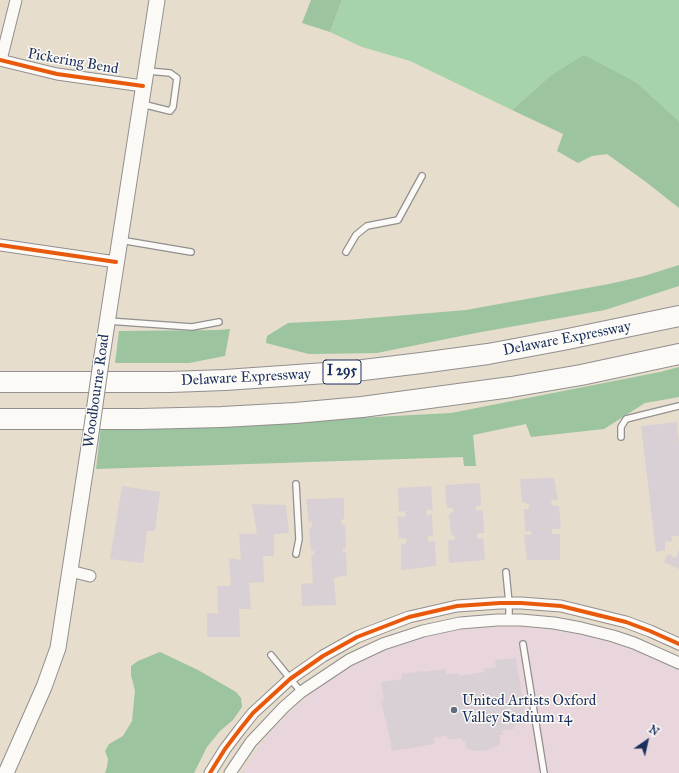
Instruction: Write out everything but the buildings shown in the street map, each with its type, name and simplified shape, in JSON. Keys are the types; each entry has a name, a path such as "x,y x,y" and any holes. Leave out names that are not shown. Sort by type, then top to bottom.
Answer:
{"highway":[{"path":"563,340 679,303"},
{"name":"Delaware Expressway","path":"0,382 170,382 271,378 355,371 488,354 679,316"},
{"path":"0,420 222,417 295,413 362,407 511,387 581,375 679,354"}],"main road":[{"name":"Woodbourne Road","path":"6,773 44,687 58,648 157,0"}],"street":[{"path":"1,60 16,0"},
{"name":"Pickering Bend","path":"1,60 57,74 143,86"},
{"path":"0,245 116,262"},
{"path":"70,571 90,576"},
{"path":"210,773 225,748 245,723 290,679 323,656 357,637 409,617 457,606 509,603 561,606 632,624 679,644"},
{"path":"230,773 251,742 300,692 349,660 372,649 397,639 447,625 497,620 554,623 581,628 634,643 679,663"}],"lane":[{"path":"140,104 170,111 173,107 177,78 170,73 146,71"},
{"path":"346,252 356,236 366,226 398,220 422,176"},
{"path":"120,240 191,252"},
{"path":"108,321 192,327 220,322"},
{"path":"621,437 621,427 626,419 679,406"},
{"path":"296,484 299,539 296,554"},
{"path":"506,572 509,620"},
{"path":"523,644 544,773"},
{"path":"271,655 300,692"}],"shaded area":[{"path":"488,627 533,627 591,636 641,652 679,669 679,773 241,773 263,741 293,709 329,679 383,648 436,633"}],"green space":[{"path":"311,0 342,0 330,32 302,23"},
{"path":"342,0 679,0 679,121 637,83 550,76 512,110 410,61 362,47 330,32"},
{"path":"584,55 637,83 679,121 679,208 607,154 592,156 578,163 557,151 563,134 512,110 550,76"},
{"path":"679,265 679,286 605,310 476,333 377,353 309,354 266,343 267,336 288,323 347,320 466,310 609,284 644,276"},
{"path":"230,329 225,356 189,363 115,363 119,331"},
{"path":"679,367 679,397 645,403 604,429 531,437 526,424 473,435 476,466 464,466 463,457 96,469 101,426 225,425 451,413"},
{"path":"160,652 198,670 236,692 241,698 242,707 233,720 220,731 207,747 194,773 105,773 108,759 105,751 109,744 123,736 132,721 135,691 131,675 131,666 138,661"}],"cycle path":[{"path":"0,60 57,74 143,86"},
{"path":"0,245 116,262"},
{"path":"210,773 225,749 253,713 290,679 323,656 357,637 409,617 457,606 500,603 561,606 626,622 679,644"}],"place":[{"name":"United Artists Oxford Valley Stadium 14","path":"454,710"}]}
